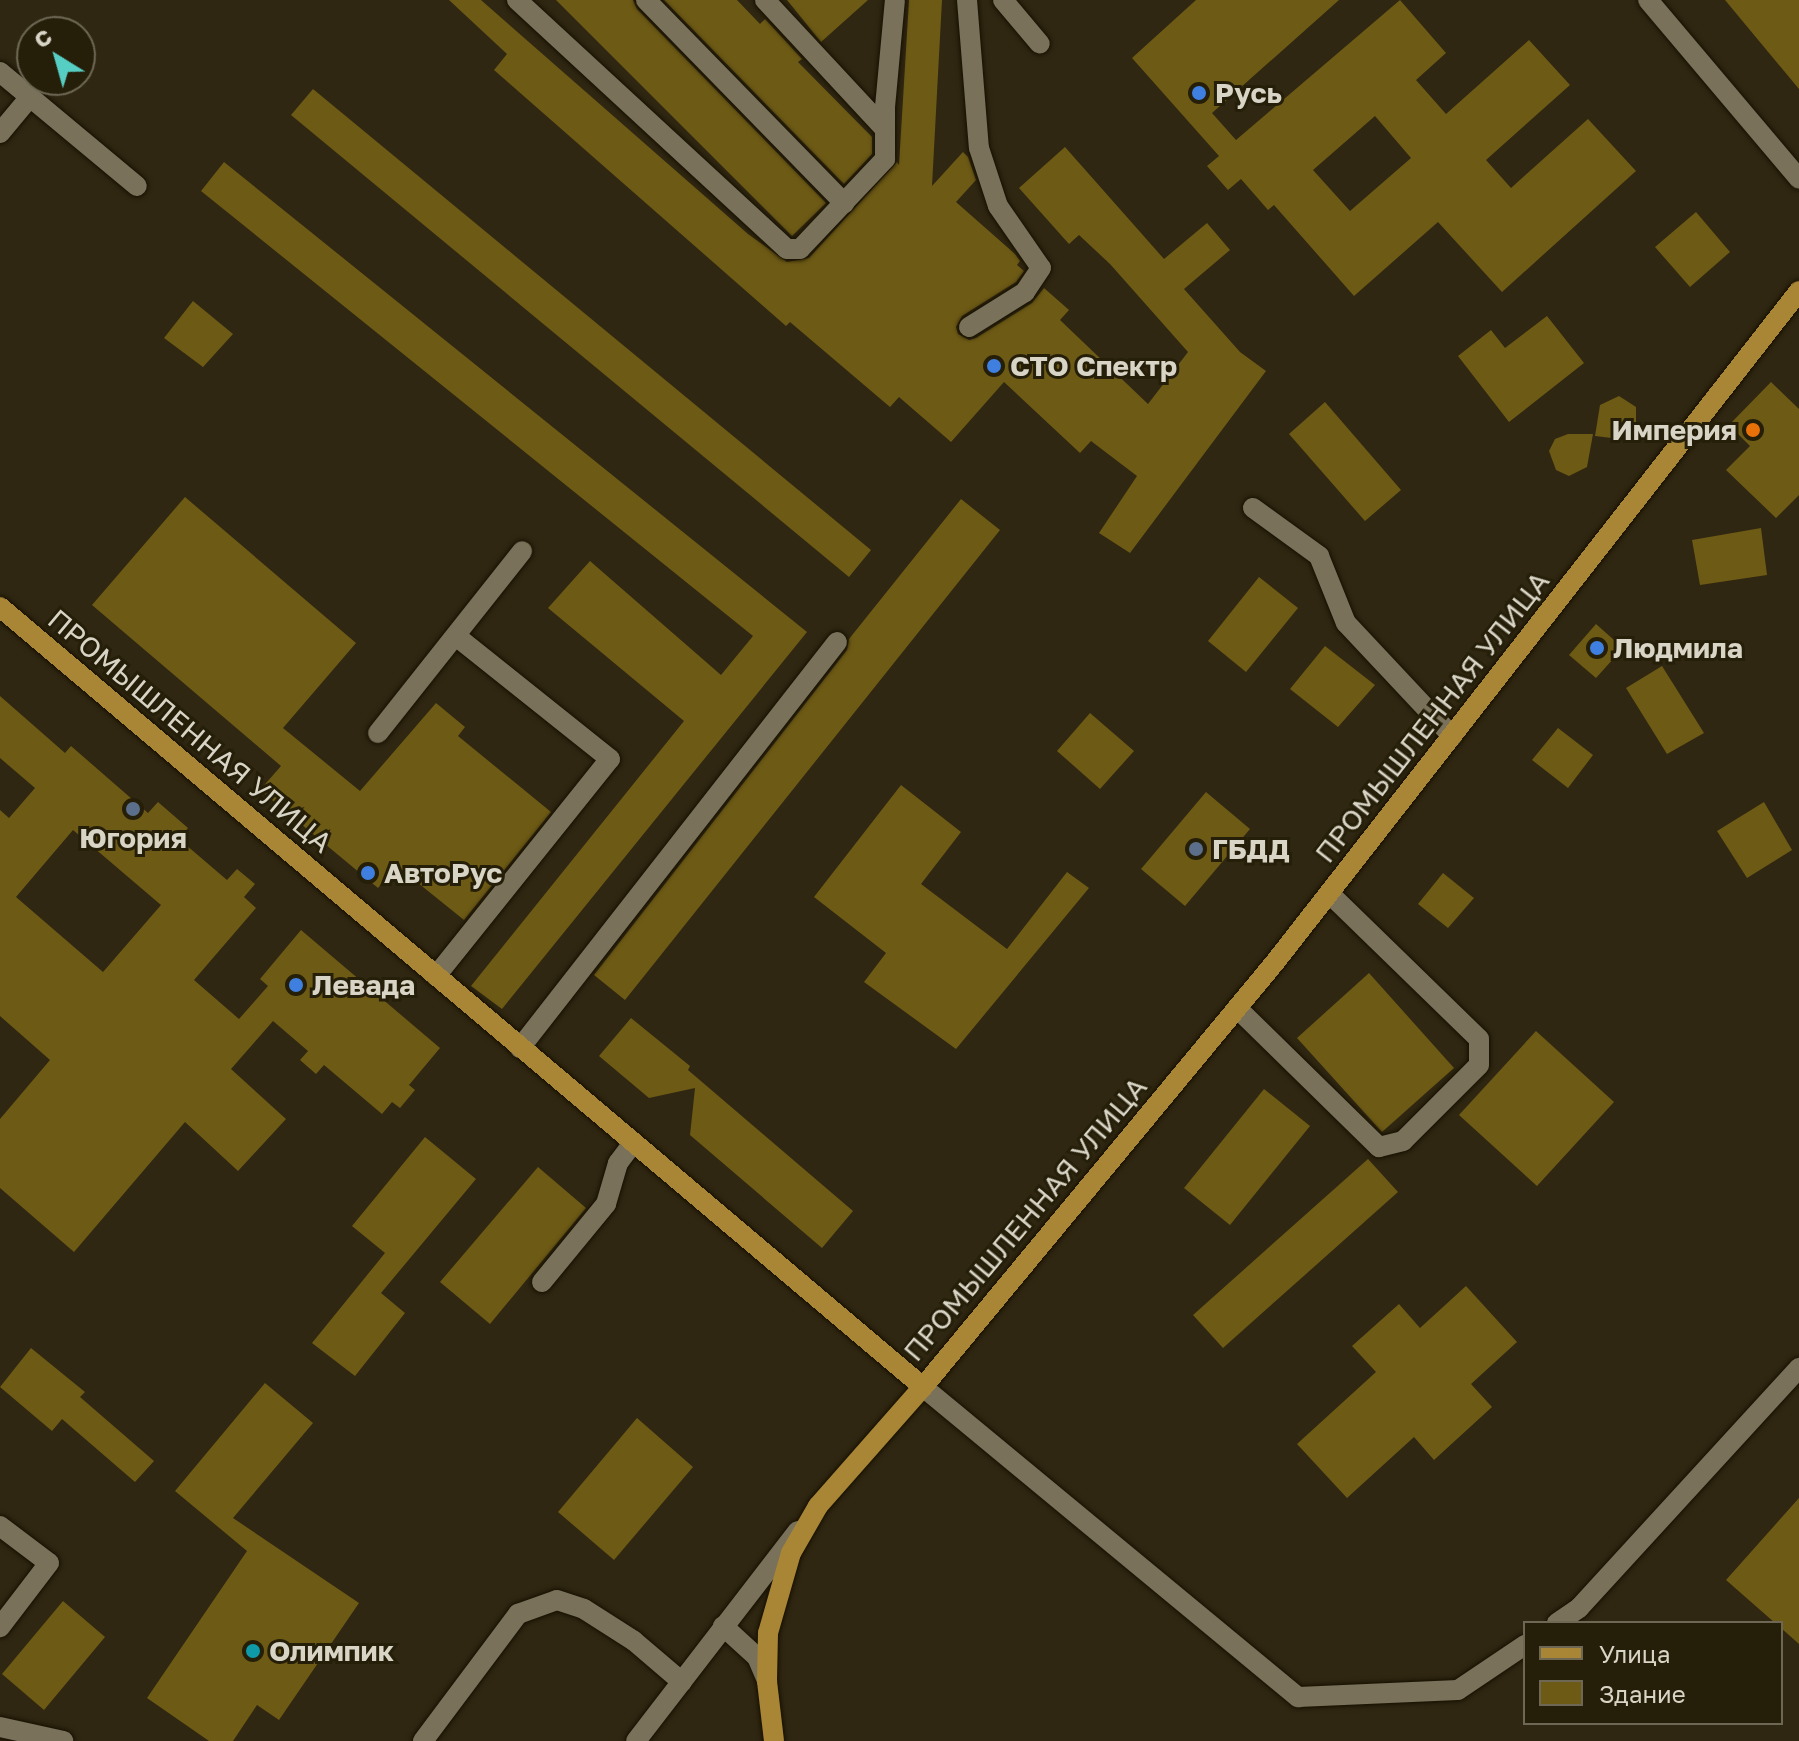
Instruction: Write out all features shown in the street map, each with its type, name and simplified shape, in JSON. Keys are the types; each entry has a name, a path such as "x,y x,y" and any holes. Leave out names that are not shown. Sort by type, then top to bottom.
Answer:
{"main road":[{"name":"ПРОМЫШЛЕННАЯ УЛИЦА","path":"0,607 923,1387 1237,1008 1796,303"},
{"path":"774,1741 767,1681 768,1633 776,1596 791,1553 818,1506 923,1387"}],"street":[{"path":"517,0 787,249 800,249 885,159 895,0"},
{"path":"646,0 844,203"},
{"path":"967,0 979,148 998,206 1041,268 1025,292 969,327"},
{"path":"1003,0 1040,44"},
{"path":"1648,0 1799,179"},
{"path":"768,1 885,129"},
{"path":"0,72 137,186"},
{"path":"0,133 30,97"},
{"path":"1253,508 1319,556 1346,623 1452,736"},
{"path":"378,733 522,551"},
{"path":"436,976 610,759 456,636"},
{"path":"520,1048 837,642"},
{"path":"1237,1008 1379,1147 1403,1141 1479,1065 1479,1039 1329,893"},
{"path":"542,1282 606,1204 618,1163 633,1143"},
{"path":"1560,1621 1579,1608 1799,1368"},
{"path":"923,1387 1298,1697 1458,1690 1523,1646"},
{"path":"636,1741 818,1506"},
{"path":"0,1526 49,1563 0,1627"},
{"path":"423,1741 518,1614 557,1600 584,1609 634,1641 682,1682"},
{"path":"723,1626 757,1657 767,1681"},
{"path":"0,1727 63,1741"}],"building":[{"path":"449,0 481,0 748,234 787,262 809,258 897,162 899,165 909,0 942,0 932,186 963,152 968,157 976,180 956,202 1015,254 1020,261 1017,265 1024,271 1016,282 962,316 956,327 958,334 969,340 976,338 1032,303 1044,288 1069,310 1060,320 1148,404 1188,352 1110,264 1079,235 1069,244 1019,188 1065,147 1164,259 1207,223 1230,250 1184,289 1240,352 1266,371 1130,553 1099,533 1137,476 1091,441 1080,453 1004,382 951,442 899,397 890,407 790,322 786,326 494,70 507,54"},
{"path":"556,0 633,0 637,9 826,203 792,236"},
{"path":"664,0 737,0 760,24 765,19 802,59 798,62 872,137 872,154 844,184"},
{"path":"787,0 868,0 821,42"},
{"path":"1196,0 1339,0 1212,113 1236,140 1400,0 1446,53 1416,80 1446,114 1529,40 1570,85 1486,160 1511,188 1588,119 1636,171 1502,292 1438,222 1354,296 1274,205 1268,210 1241,179 1228,190 1207,166 1219,156 1132,58","holes":["1375,116 1411,158 1350,211 1313,170"]},
{"path":"1725,0 1799,0 1799,89"},
{"path":"313,89 871,550 849,577 291,115"},
{"path":"224,162 807,632 502,1009 471,986 684,721 548,608 590,561 721,675 753,636 201,191"},
{"path":"1696,212 1730,252 1690,287 1655,247"},
{"path":"193,301 233,334 203,367 164,338"},
{"path":"1547,316 1584,363 1509,422 1458,356 1491,330 1505,348"},
{"path":"1771,382 1799,409 1799,495 1776,518 1726,470 1750,446 1729,425"},
{"path":"1619,396 1636,407 1636,427 1620,439 1595,436 1600,405"},
{"path":"1325,402 1401,490 1365,521 1289,434"},
{"path":"1568,434 1593,434 1587,467 1569,476 1556,470 1549,451 1555,439"},
{"path":"185,497 356,643 283,728 360,791 436,703 465,727 458,736 551,812 464,920 397,866 378,888 260,790 281,766 92,605"},
{"path":"961,499 1000,530 625,1000 594,975 847,650 849,639"},
{"path":"1761,528 1767,575 1700,585 1692,540"},
{"path":"1259,577 1298,608 1246,672 1208,641"},
{"path":"1596,624 1623,648 1596,678 1569,655"},
{"path":"1325,646 1375,685 1338,727 1290,689"},
{"path":"1662,666 1704,733 1667,754 1626,688"},
{"path":"0,696 65,753 71,746 148,813 158,802 188,828 179,839 227,880 237,869 255,884 244,897 256,908 194,980 239,1019 268,986 260,979 301,930 440,1048 409,1085 415,1090 400,1108 392,1102 382,1114 324,1065 316,1074 300,1060 308,1051 273,1021 231,1069 286,1119 238,1171 185,1122 74,1252 0,1188 0,1119 50,1060 0,1016 0,810 9,818 35,788 0,758","holes":["73,830 161,905 103,972 16,897"]},
{"path":"1090,713 1134,751 1100,789 1057,751"},
{"path":"1558,728 1593,755 1568,788 1532,760"},
{"path":"901,785 961,832 921,884 1007,949 1067,872 1089,888 956,1049 864,982 886,953 814,897"},
{"name":"ГБДД","path":"1206,792 1250,829 1185,906 1141,869"},
{"path":"1764,802 1792,850 1747,878 1717,831"},
{"path":"1443,873 1474,898 1448,928 1418,904"},
{"path":"1369,973 1454,1068 1382,1132 1297,1038"},
{"path":"631,1018 690,1066 688,1070 853,1211 822,1248 690,1135 695,1088 649,1098 599,1056"},
{"path":"1536,1031 1614,1102 1537,1186 1459,1115"},
{"path":"1264,1089 1310,1126 1230,1225 1184,1188"},
{"path":"425,1137 476,1179 381,1293 405,1313 355,1376 312,1343 385,1253 352,1226"},
{"path":"1368,1159 1398,1192 1223,1348 1193,1315"},
{"path":"538,1167 586,1208 490,1324 440,1282"},
{"path":"1466,1286 1517,1342 1471,1384 1492,1407 1434,1460 1414,1437 1347,1498 1297,1444 1376,1372 1352,1346 1399,1304 1420,1328"},
{"path":"31,1348 85,1392 80,1397 154,1461 135,1482 62,1419 52,1431 0,1387"},
{"name":"Олимпик","path":"265,1383 313,1423 233,1518 359,1603 279,1720 257,1705 233,1741 209,1741 147,1698 247,1551 175,1491"},
{"path":"637,1418 693,1467 614,1560 558,1512"},
{"path":"1799,1498 1799,1644 1783,1630 1783,1621 1773,1621 1726,1580"},
{"path":"63,1601 105,1637 44,1710 2,1674"}],"place":[{"name":"Русь","path":"1199,93"},
{"name":"СТО Спектр","path":"994,366"},
{"name":"Империя","path":"1753,430"},
{"name":"Людмила","path":"1597,648"},
{"name":"Югория","path":"133,809"},
{"name":"ГБДД","path":"1196,849"},
{"name":"АвтоРус","path":"368,873"},
{"name":"Левада","path":"296,985"},
{"name":"Олимпик","path":"253,1651"}]}
